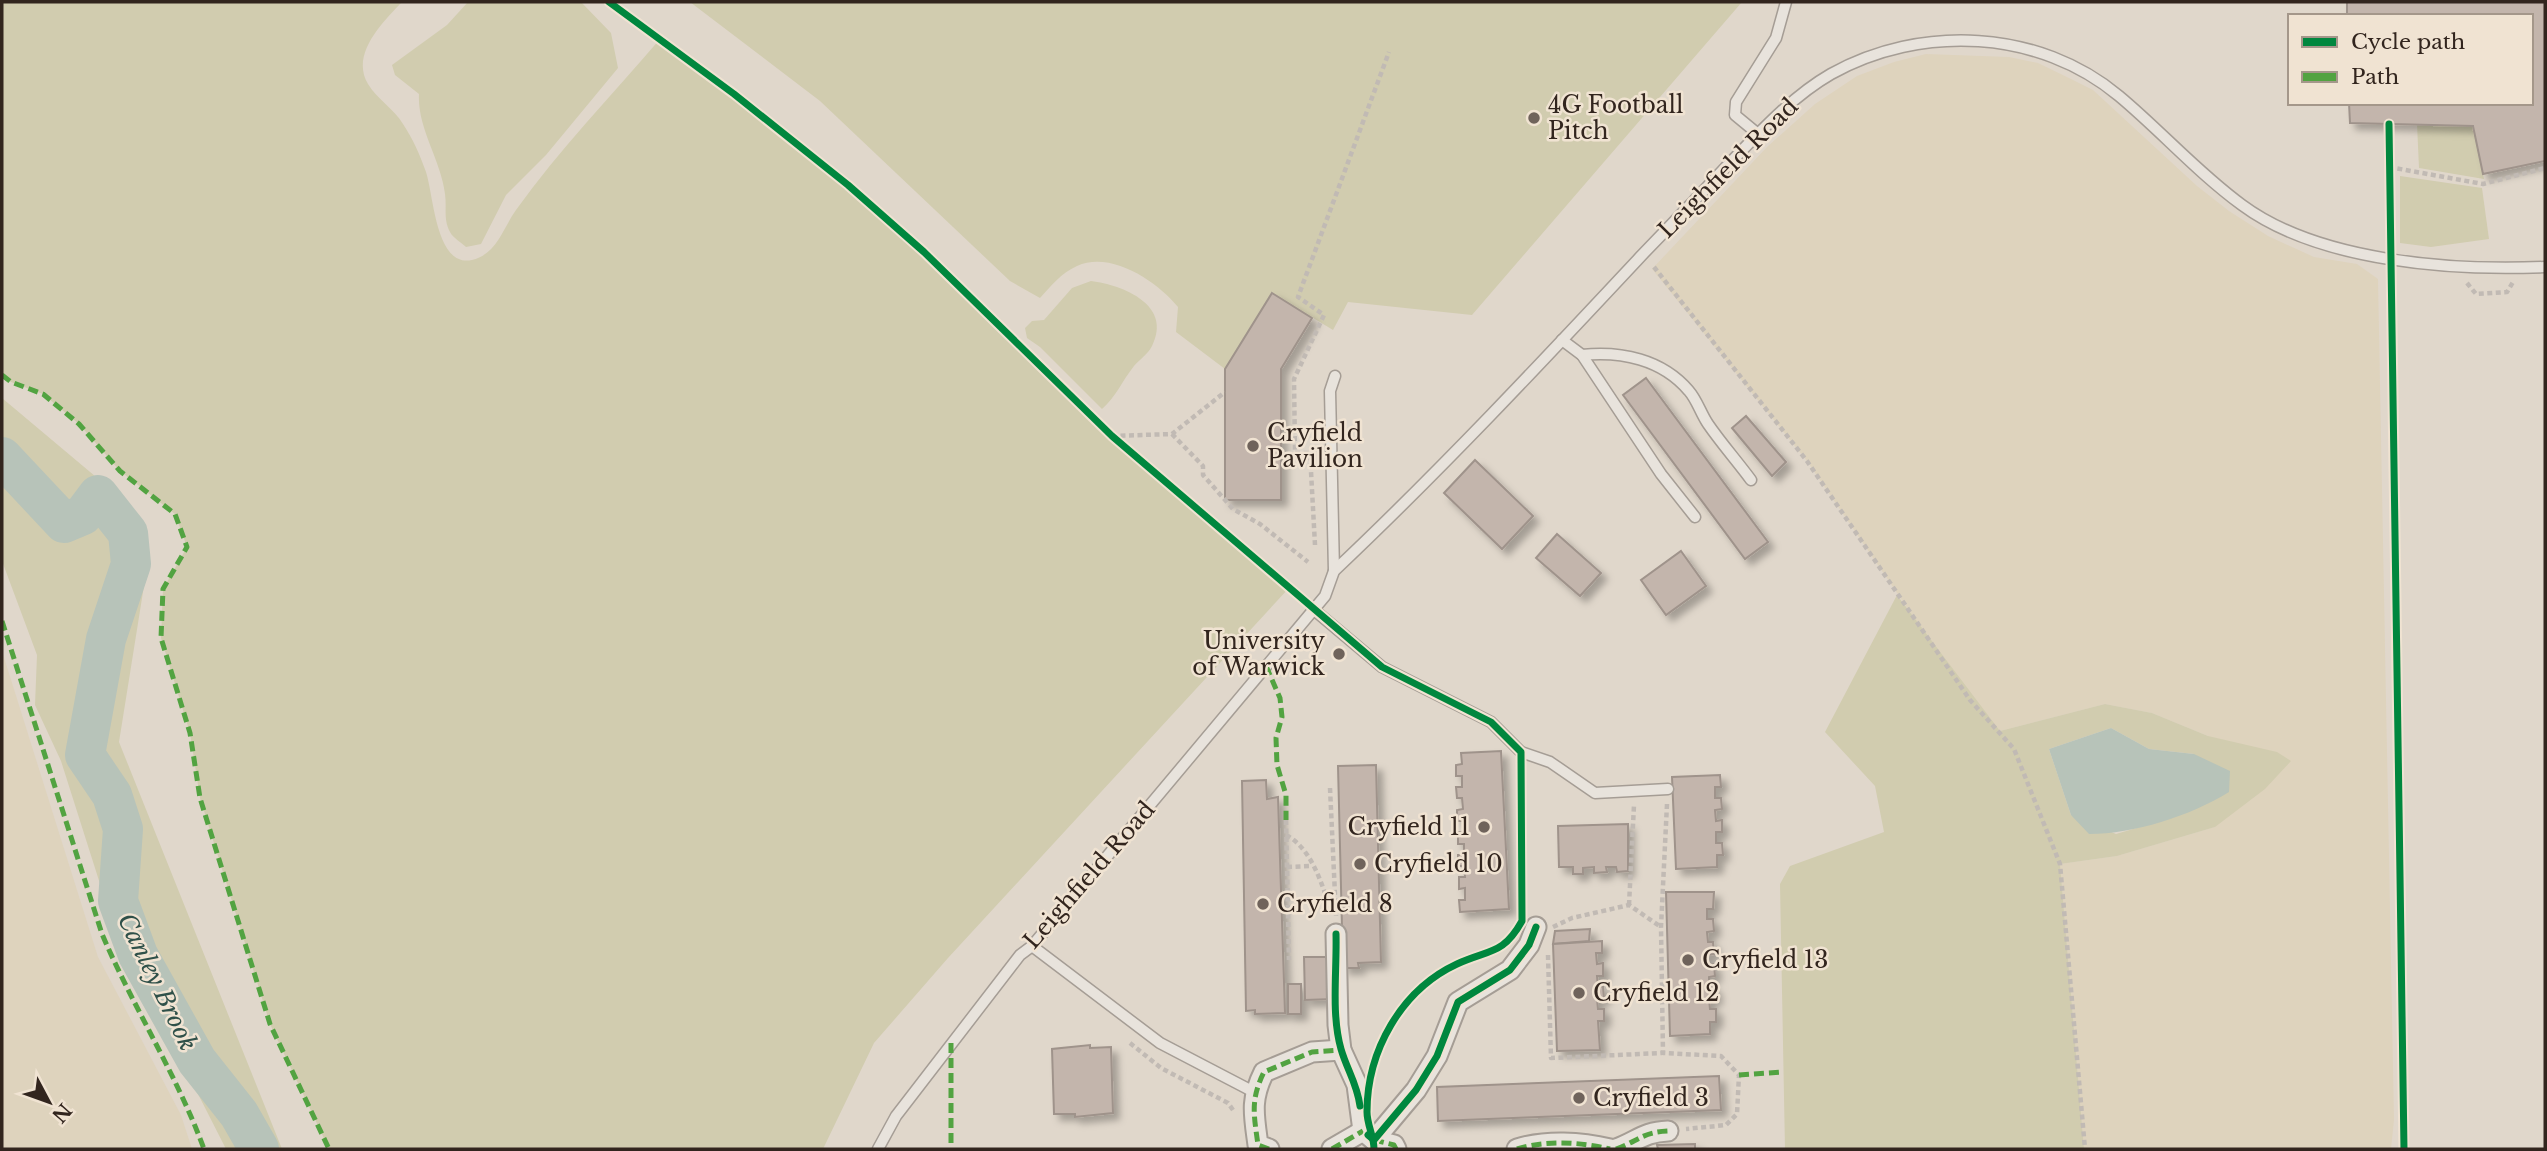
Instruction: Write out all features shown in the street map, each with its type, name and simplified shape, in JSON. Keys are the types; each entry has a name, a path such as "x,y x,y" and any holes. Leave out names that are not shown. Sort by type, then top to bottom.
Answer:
{"street":[{"path":"1332,1149 1368,1136 1416,1090 1437,1055 1458,1002 1510,970 1541,928"},
{"path":"1336,934 1341,1050 1357,1085 1368,1136"},
{"path":"1269,1149 1258,1145 1254,1092 1264,1072 1312,1052 1341,1050"},
{"path":"1616,1149 1633,1143 1648,1132 1668,1130"},
{"path":"1368,1136 1394,1145 1396,1149"},
{"path":"1517,1149 1534,1144 1588,1143 1610,1149"}],"lane":[{"path":"1758,134 1735,115 1736,102 1776,38 1786,2"},
{"name":"Leighfield Road","path":"878,1149 896,1116 956,1036 1020,955 1032,946 1325,596 1334,571 1562,340 1758,134 1829,75 1878,53 1935,41 1971,40 2009,44 2061,61 2111,89 2242,205 2292,234 2351,250 2424,264 2457,268 2545,267"},
{"path":"1562,340 1582,355 1661,474 1695,517"},
{"path":"1582,355 1612,352 1634,356 1665,371 1690,391 1707,423 1751,480"},
{"path":"1334,571 1330,391 1335,376"},
{"path":"1313,609 1382,667 1490,722 1521,752 1550,762 1595,793 1668,789"},
{"path":"1032,946 1163,1044 1254,1092"}],"path":[{"path":"1315,545 1311,453 1295,453 1294,379 1324,315 1298,297 1389,52"},
{"path":"2389,156 2389,180"},
{"path":"2389,167 2483,184 2545,168"},
{"path":"1659,262 1652,269 1807,461 1970,700 2014,749 2060,864 2085,1149"},
{"path":"2458,281 2470,284 2476,294 2507,292 2514,282 2521,282"},
{"path":"1112,436 1172,434 1225,392"},
{"path":"1102,426 1122,444"},
{"path":"1172,434 1203,467 1203,475 1233,509 1260,524 1308,562"},
{"path":"1286,835 1294,839 1312,866 1336,925 1330,788"},
{"path":"1663,1053 1661,927 1668,789"},
{"path":"1629,905 1635,792"},
{"path":"1286,820 1289,960"},
{"path":"1287,867 1312,866"},
{"path":"1661,927 1629,905 1541,928 1550,1058 1663,1053 1720,1056 1738,1075 1737,1114 1726,1125 1668,1130"}],"shaded area":[{"path":"2,2 402,2 371,39 363,61 364,73 368,84 399,119 413,141 426,172 438,228 451,253 460,260 472,260 488,252 550,166 660,39 792,140 924,252 1112,436 1289,588 948,958 874,1043 823,1149 329,1149 270,1024 200,798 190,733 161,638 163,589 187,547 175,514 120,471 79,424 43,394 11,382 2,375"},
{"path":"468,2 581,2 611,33 618,68 546,155 506,195 481,244 466,247 453,236 448,227 443,181 425,132 419,94 395,75 392,65 447,25"},
{"path":"690,2 1742,2 1472,315 1348,302 1333,330 1272,293 1225,369 1176,332 1178,307 1169,297 1146,279 1119,265 1090,262 1077,266 1066,272 1040,298 1010,281 820,101"},
{"path":"1926,54 2009,57 2038,63 2069,78 2093,90 2197,186 2229,211 2268,236 2314,257 2357,264 2378,279 2394,1120 2391,1149 2084,1149 2060,864 2117,856 2215,827 2208,736 2152,713 2105,704 2000,731 1970,700 1807,461 1652,269 1767,147 1815,104 1857,76"},
{"path":"2417,124 2473,126 2484,179 2419,168"},
{"path":"2400,176 2482,188 2489,239 2431,247 2400,243"},
{"path":"1091,281 1130,293 1150,308 1156,319 1157,332 1152,346 1102,409 1040,347 1027,338 1025,328 1032,321 1044,320 1072,288"},
{"path":"2,398 102,482 139,523 147,567 119,742 282,1149 226,1149 115,931 61,761 35,705 37,655 2,561"},
{"path":"1897,595 2000,731 2105,704 2152,713 2208,736 2277,752 2291,761 2265,789 2215,827 2117,856 2060,864 2084,1149 1785,1149 1780,884 1790,866 1884,832 1875,786 1825,732","holes":["2111,728 2149,749 2194,754 2174,817 2116,834 2071,815 2049,749"]},
{"path":"2,651 98,957 181,1115 192,1149 2,1149"},
{"path":"2111,728 2149,749 2194,754 2230,771 2229,792 2197,809 2161,822 2124,831 2089,834 2071,815 2049,749"}],"building":[{"path":"2347,2 2545,2 2545,161 2483,174 2473,126 2350,123 2349,105 2533,105 2533,14 2347,14"},
{"name":"Cryfield Pavilion","path":"1272,293 1312,318 1281,369 1281,500 1225,500 1225,369"},
{"path":"1646,378 1768,542 1745,559 1623,395"},
{"path":"1746,416 1786,462 1772,476 1732,428"},
{"path":"1475,460 1533,516 1502,549 1444,493"},
{"path":"1557,534 1601,573 1580,596 1536,558"},
{"path":"1681,551 1706,586 1666,615 1641,580"},
{"name":"Cryfield 11","path":"1501,751 1509,909 1460,912 1459,900 1465,900 1465,888 1459,889 1459,877 1465,877 1464,866 1458,866 1458,855 1464,855 1464,844 1458,844 1458,832 1464,832 1463,821 1457,821 1457,810 1463,809 1462,798 1457,798 1456,787 1462,787 1462,776 1456,776 1456,765 1462,764 1461,753"},
{"name":"Cryfield 10","path":"1376,765 1381,962 1358,963 1359,968 1343,968 1338,766"},
{"path":"1720,775 1721,787 1715,787 1715,798 1721,798 1722,809 1715,810 1716,821 1722,820 1722,832 1716,832 1716,843 1722,843 1723,855 1717,855 1717,867 1676,869 1672,777"},
{"name":"Cryfield 8","path":"1266,780 1267,799 1278,797 1285,1013 1255,1014 1255,1010 1246,1011 1242,781"},
{"path":"1628,824 1628,871 1617,872 1616,867 1606,867 1607,872 1594,873 1594,867 1583,868 1583,874 1573,874 1573,867 1559,867 1558,826"},
{"name":"Cryfield 13","path":"1666,892 1714,892 1713,909 1707,909 1707,919 1713,919 1714,931 1707,932 1708,942 1713,942 1714,954 1708,955 1708,965 1714,964 1715,976 1709,977 1709,987 1715,987 1716,999 1709,999 1710,1009 1716,1009 1716,1022 1710,1022 1710,1034 1670,1036"},
{"path":"1590,929 1589,941 1553,944 1555,931"},
{"name":"Cryfield 12","path":"1602,941 1602,953 1596,953 1597,964 1603,963 1603,976 1597,976 1598,987 1603,986 1604,999 1597,999 1598,1009 1604,1009 1604,1021 1598,1021 1600,1050 1557,1051 1553,944"},
{"path":"1304,957 1326,957 1333,976 1334,999 1305,1000"},
{"path":"1288,984 1301,984 1301,1014 1288,1014"},
{"path":"1090,1045 1090,1048 1111,1047 1113,1113 1075,1117 1075,1114 1054,1114 1052,1049"},
{"name":"Cryfield 3","path":"1719,1076 1721,1110 1438,1121 1437,1087"},
{"path":"1695,1144 1695,1149 1658,1149 1657,1145"}],"waterway":[{"name":"Canley Brook","path":"2,457 64,523 83,515 98,495 128,533 131,564 106,639 85,755 112,795 123,829 118,901 138,955 197,1061 239,1114 259,1149"}],"marked path":[{"path":"2,375 11,382 43,394 79,424 120,471 175,514 187,547 163,589 161,638 190,733 200,798 270,1024 329,1149"},
{"path":"2,621 102,934 181,1094 204,1149"},
{"path":"1266,666 1280,698 1282,717 1276,738 1277,765 1286,795 1286,820"},
{"path":"951,1043 951,1149"},
{"path":"1269,1149 1258,1145 1254,1116 1255,1099 1264,1072 1312,1052 1341,1050"},
{"path":"1739,1075 1783,1072"},
{"path":"1332,1149 1363,1131"},
{"path":"1616,1149 1646,1135 1668,1131"},
{"path":"1374,1140 1394,1145 1396,1149"},
{"path":"1517,1149 1563,1143 1610,1149"}],"cycle path":[{"path":"609,2 734,94 848,185 924,252 1112,436 1382,667 1491,722 1521,752 1522,921 1502,946 1437,975 1404,1006 1391,1025 1373,1067 1369,1089 1367,1117 1374,1149"},
{"path":"2389,124 2404,1149"},
{"path":"1368,1135 1374,1140 1416,1090 1437,1056 1458,1002 1510,970 1529,945 1536,927"},
{"path":"1336,934 1335,1007 1338,1036 1360,1106"}],"place":[{"name":"4G Football Pitch","path":"1534,118"},
{"name":"Cryfield Pavilion","path":"1253,446"},
{"name":"University of Warwick","path":"1339,654"},
{"name":"Cryfield 11","path":"1484,827"},
{"name":"Cryfield 10","path":"1360,864"},
{"name":"Cryfield 8","path":"1263,904"},
{"name":"Cryfield 13","path":"1688,960"},
{"name":"Cryfield 12","path":"1579,993"},
{"name":"Cryfield 3","path":"1579,1098"}]}
